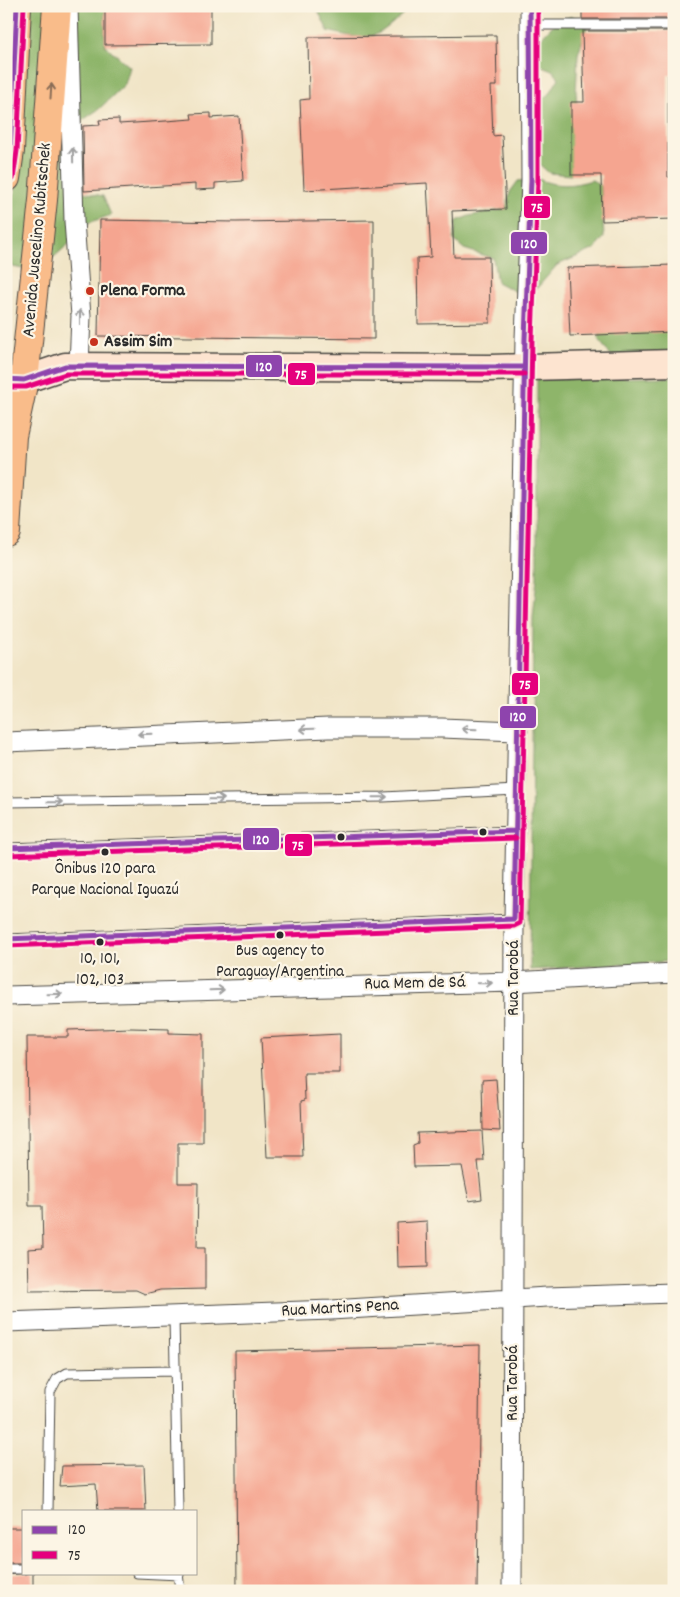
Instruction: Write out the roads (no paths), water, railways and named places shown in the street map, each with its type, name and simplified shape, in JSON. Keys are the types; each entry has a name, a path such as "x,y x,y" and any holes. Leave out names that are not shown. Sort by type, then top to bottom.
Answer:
{"main road":[{"name":"Avenida Juscelino Kubitschek","path":"6,178 10,151 17,6"},
{"name":"Avenida Juscelino Kubitschek","path":"6,532 17,348 43,200 57,6"}],"street":[{"name":"Avenida Juscelino Kubitschek","path":"68,6 74,221 81,316 72,366"},
{"name":"Rua Tarobá","path":"512,1591 513,982 524,367 531,180 530,6"},
{"path":"17,348 72,366"},
{"path":"15,379 72,366 524,367 674,363"},
{"path":"6,742 339,728 442,728 518,731"},
{"name":"Rua Mem de Sá","path":"6,996 513,982 674,974"},
{"name":"Rua Martins Pena","path":"6,1322 674,1293"}],"lane":[{"path":"530,25 674,25"},
{"path":"6,802 374,797 516,790"},
{"path":"6,848 516,831"},
{"path":"6,939 514,919"},
{"path":"174,1316 178,1510"},
{"path":"48,1510 50,1392 56,1379 67,1373 176,1371"},
{"path":"6,1569 22,1569"},
{"path":"178,1574 180,1591"}],"place":[{"name":"Plena Forma","path":"90,291"},
{"name":"Assim Sim","path":"94,342"},
{"name":"Ônibus 120 para Parque Nacional Iguazú","path":"105,852"},
{"name":"Bus agency to Paraguay/Argentina","path":"280,935"},
{"name":"10, 101, 102, 103","path":"100,942"}]}
